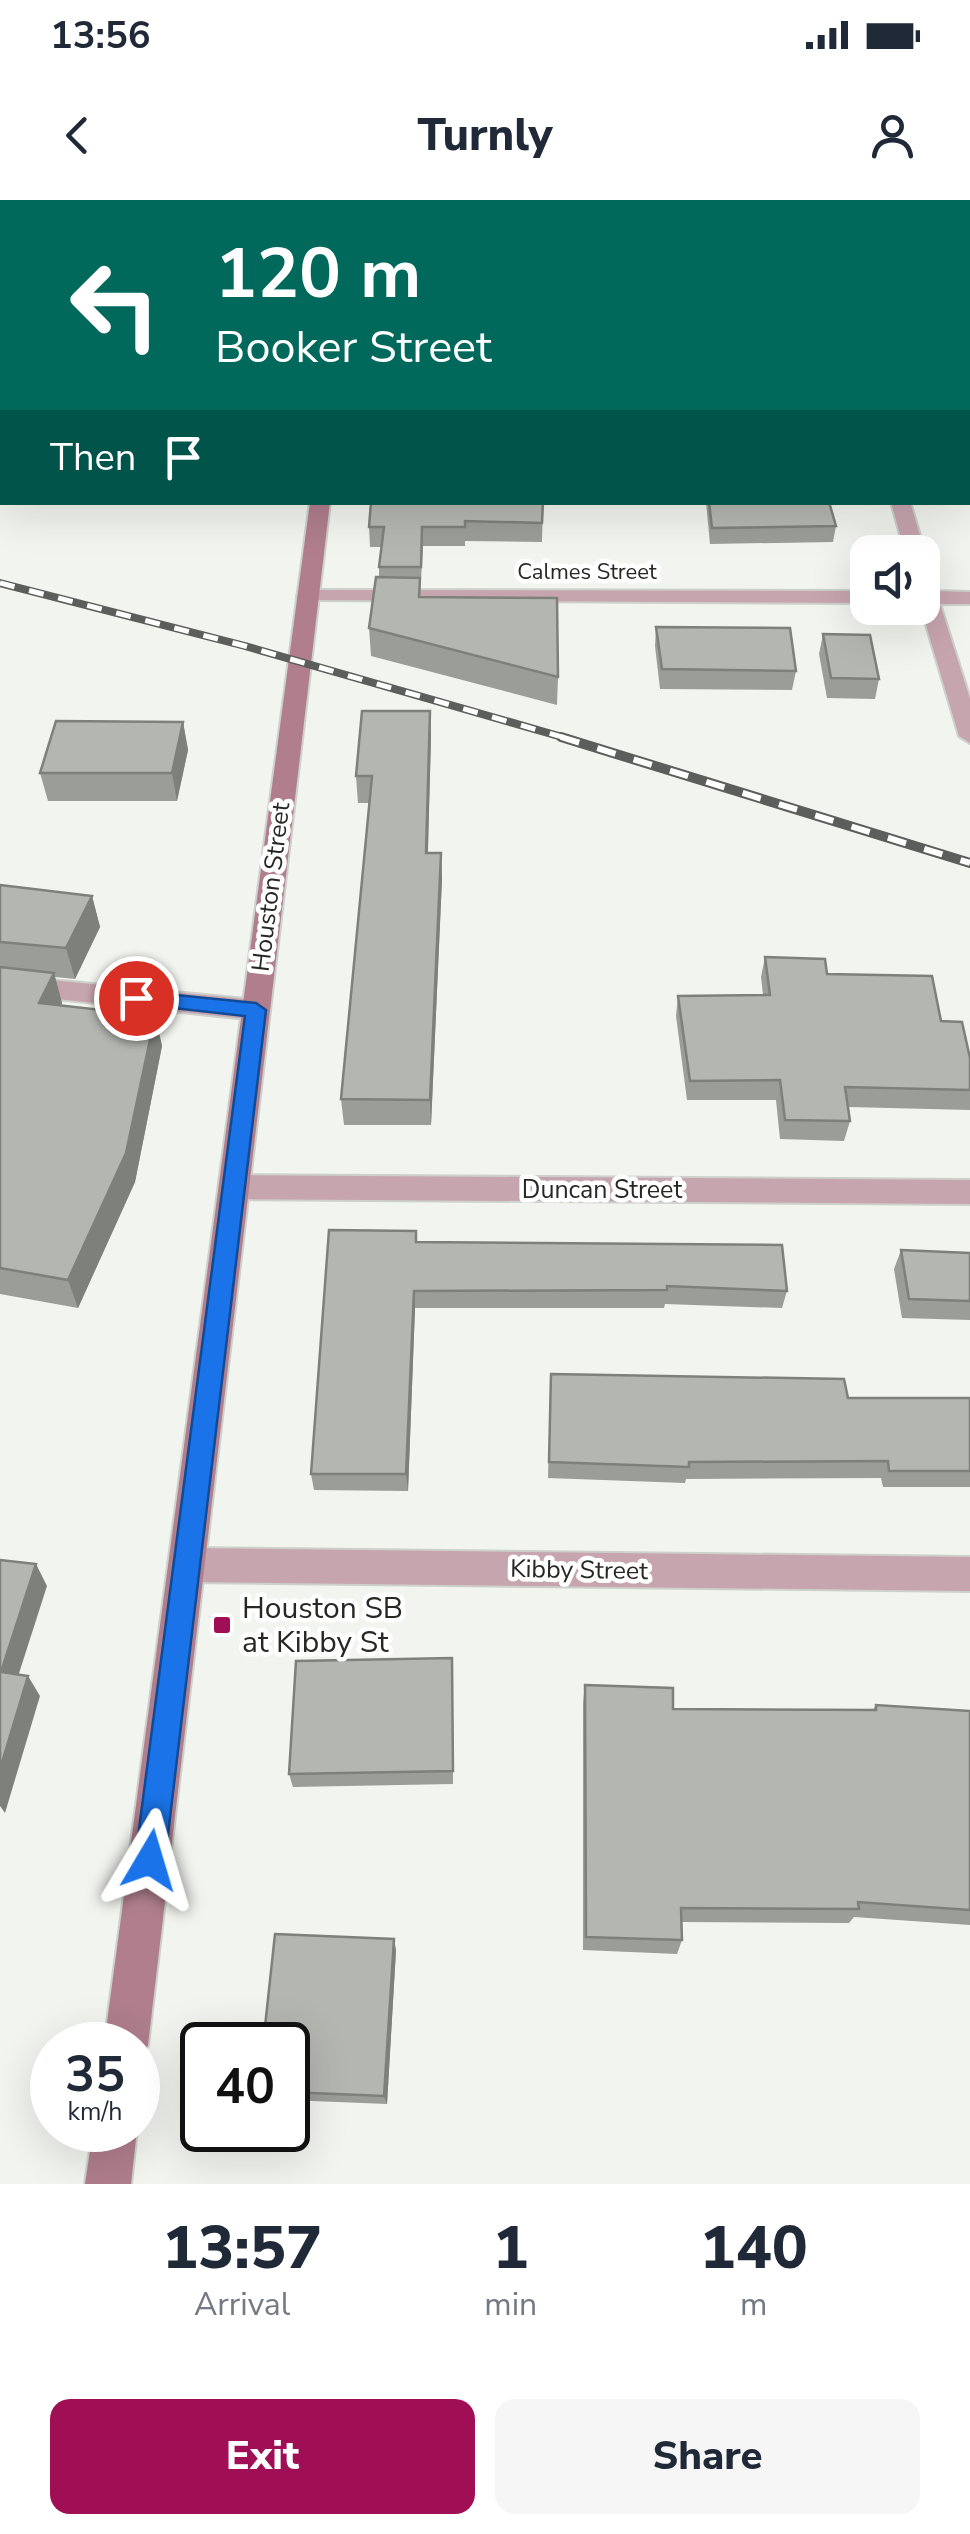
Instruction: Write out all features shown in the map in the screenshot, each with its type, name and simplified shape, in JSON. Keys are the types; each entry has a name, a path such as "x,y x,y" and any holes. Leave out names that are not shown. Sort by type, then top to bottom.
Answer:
{"street":[{"name":"Houston Street","path":"129,2022 320,505"},
{"path":"901,505 910,535"},
{"path":"940,593 970,598"},
{"name":"Calmes Street","path":"307,596 850,597"},
{"path":"936,625 970,736"},
{"path":"0,984 256,1010"},
{"name":"Duncan Street","path":"234,1186 970,1192"},
{"name":"Kibby Street","path":"188,1565 970,1574"},
{"path":"108,2184 112,2152"}],"building":[{"path":"371,505 543,505 542,523 465,521 465,527 422,527 421,567 379,567 384,527 369,527"},
{"path":"709,505 830,505 836,526 712,528"},
{"path":"376,577 420,578 419,597 557,598 558,677 369,628"},
{"path":"656,627 790,628 796,671 662,669"},
{"path":"823,634 870,635 879,679 831,678"},
{"path":"362,711 430,711 426,853 441,853 430,1100 341,1099 372,776 356,776"},
{"path":"56,721 183,722 172,773 40,773"},
{"path":"0,885 92,896 66,948 0,942"},
{"path":"765,957 825,959 827,974 932,976 941,1021 962,1022 970,1058 970,1090 845,1087 850,1121 785,1120 780,1080 690,1081 678,996 770,995"},
{"path":"0,967 54,973 39,1003 155,1016 126,1153 68,1280 0,1268"},
{"path":"329,1230 416,1231 416,1242 782,1245 787,1291 667,1286 667,1290 414,1291 406,1474 311,1474"},
{"path":"901,1250 970,1253 970,1301 909,1299"},
{"path":"551,1374 844,1379 848,1398 970,1398 970,1471 889,1471 888,1461 689,1462 689,1467 549,1462"},
{"path":"0,1560 36,1564 1,1672 28,1676 0,1769"},
{"path":"452,1658 453,1771 289,1774 296,1661"},
{"path":"585,1685 673,1688 673,1709 876,1710 876,1705 970,1711 970,1910 858,1902 859,1909 681,1908 682,1940 586,1937"},
{"path":"275,1934 394,1939 384,2096 310,2093 310,2022 265,2022"}],"railway":[{"path":"0,583 245,646 569,739"},
{"path":"561,737 970,863"}],"place":[{"name":"Houston SB at Kibby St","path":"222,1625"}],"route":[{"path":"136,998 256,1010 150,1860"}]}
